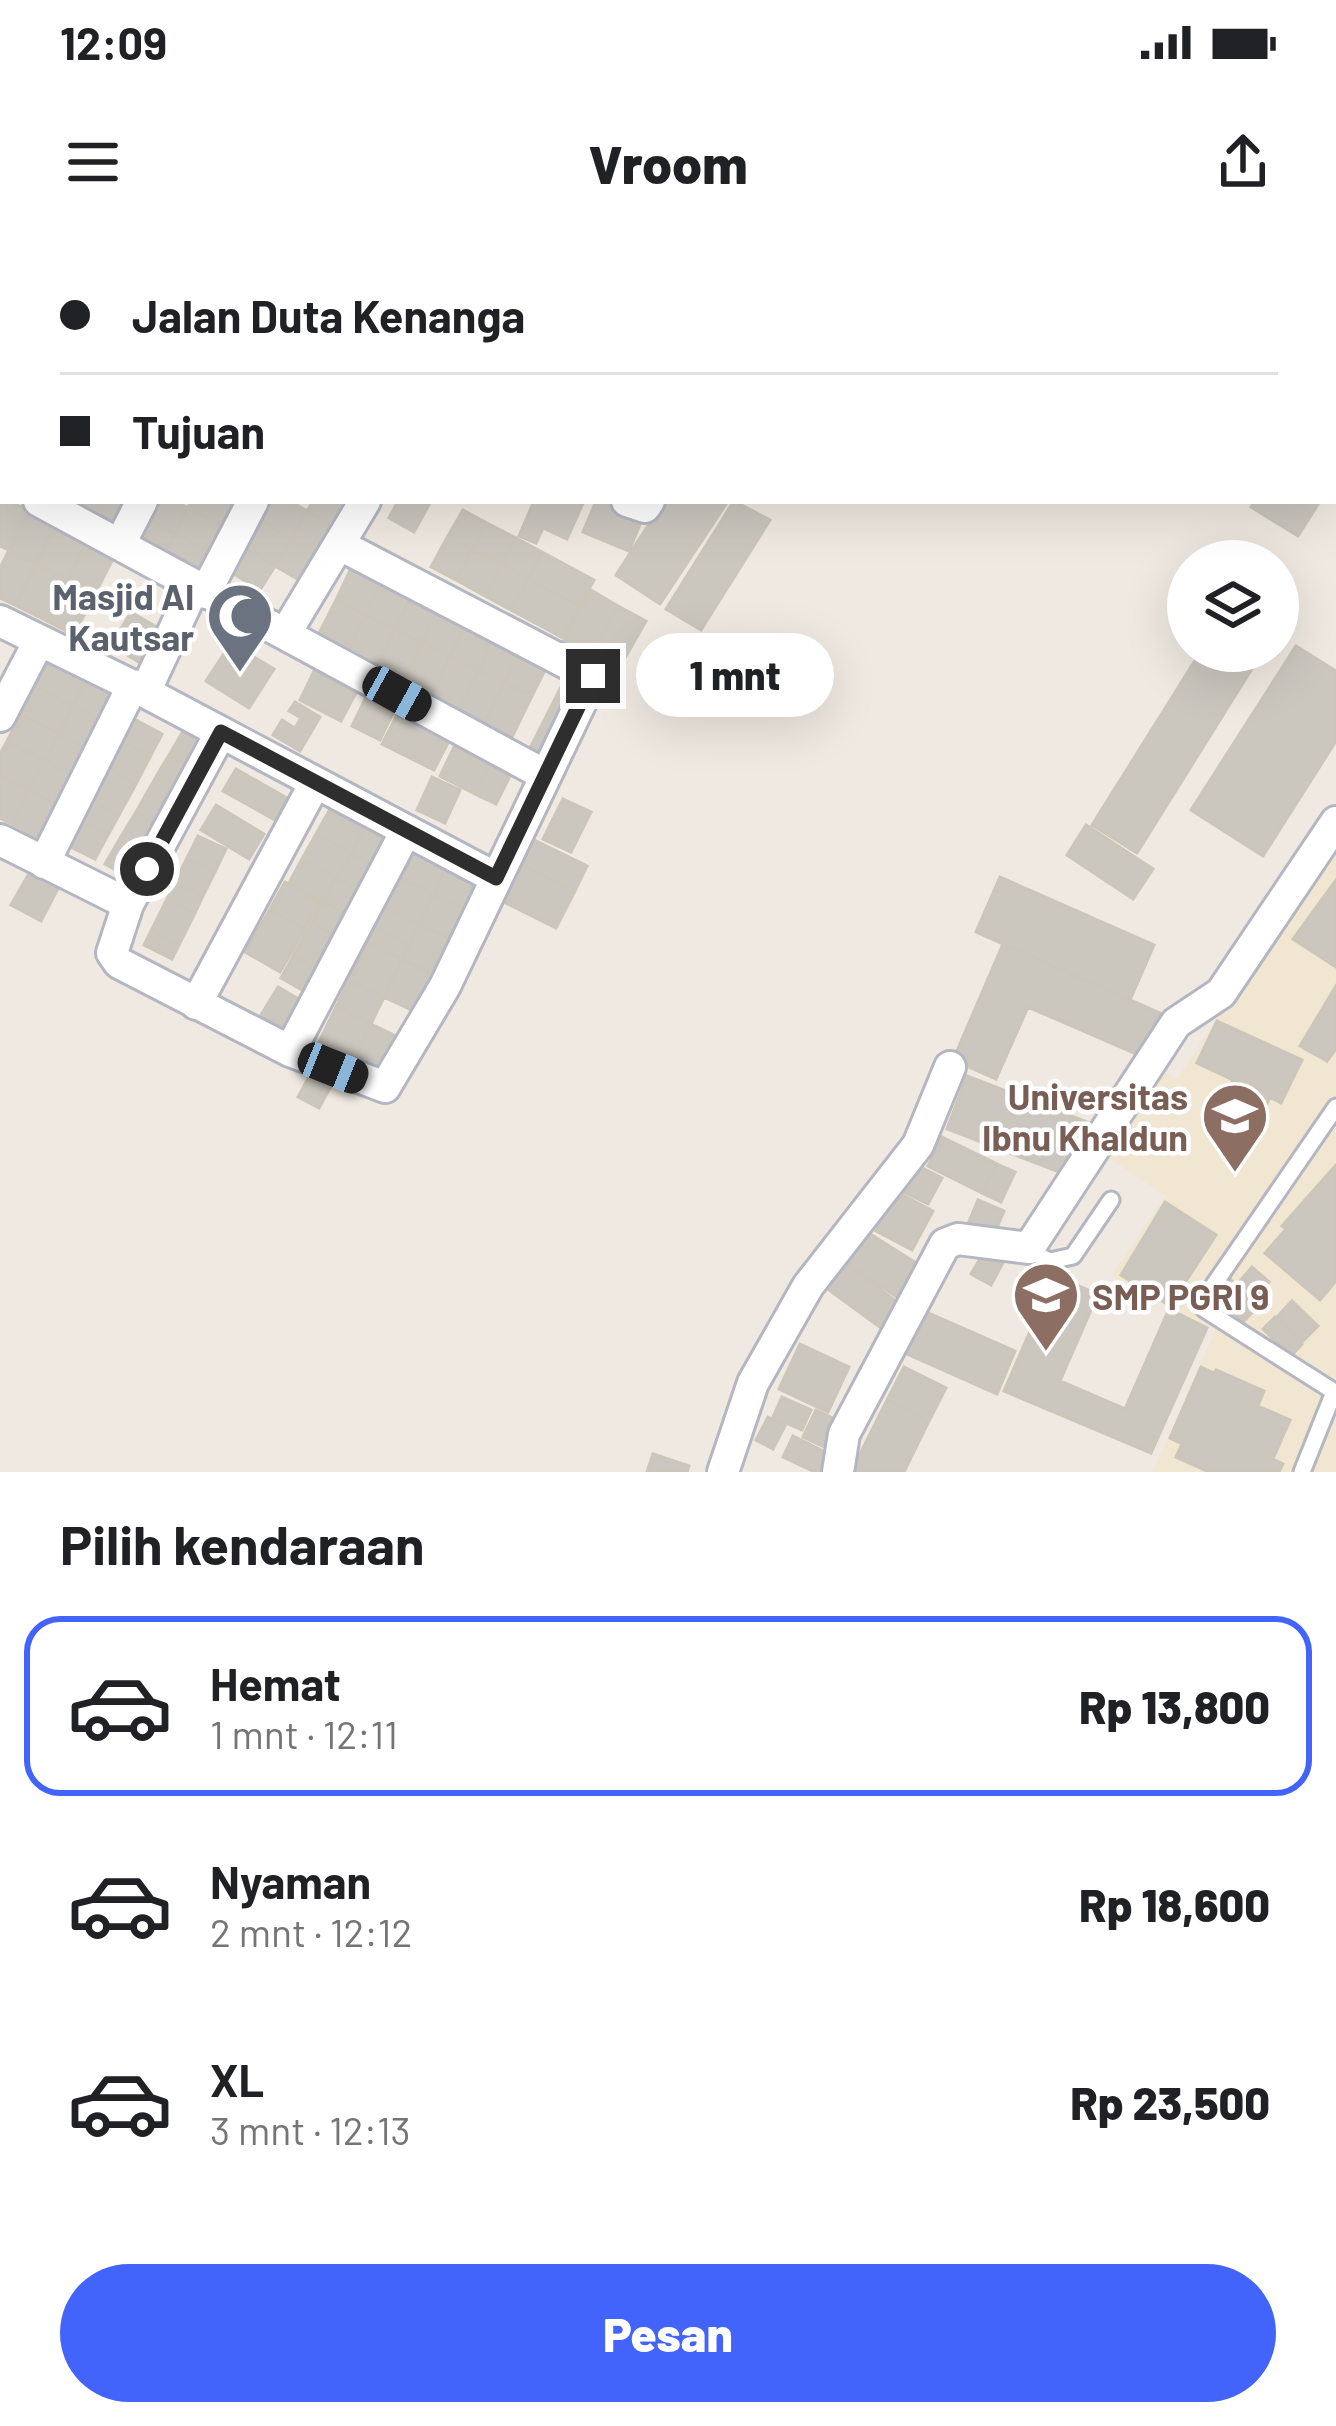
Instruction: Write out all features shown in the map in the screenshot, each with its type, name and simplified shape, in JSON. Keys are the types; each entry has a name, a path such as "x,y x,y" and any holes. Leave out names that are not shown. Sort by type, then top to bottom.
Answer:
{"street":[{"path":"45,504 545,775"},
{"path":"120,544 140,504"},
{"path":"44,863 139,689 251,504"},
{"path":"285,634 363,504"},
{"path":"221,732 128,904 112,949 115,959 290,1051 385,1087 445,986 593,683 592,674 340,545"},
{"path":"0,621 496,878"},
{"path":"0,716 39,641"},
{"path":"196,1004 315,783"},
{"path":"838,1472 844,1434 945,1244 958,1239 1024,1250 1176,1024 1221,993 1336,822"},
{"path":"290,1051 405,832"},
{"path":"0,840 128,904"},
{"path":"723,1472 753,1383 808,1286 918,1145 950,1067"}],"lane":[{"path":"1302,1472 1335,1392 1204,1309 1202,1302 1336,1107"},
{"path":"1024,1250 1050,1261 1073,1256 1111,1201"}],"shaded area":[{"name":"Universitas Ibnu Khaldun","path":"1336,841 1336,1472 1153,1472 1215,1331 1111,1276 1166,1196 1103,1154 1156,1068 1177,1079"}],"building":[{"path":"1,504 29,511 9,550 0,546"},
{"path":"80,504 122,504 112,523"},
{"path":"152,504 188,508 175,533 145,517"},
{"path":"190,504 235,507 225,527 188,508"},
{"path":"269,504 295,504 307,511 291,539 260,520"},
{"path":"311,504 351,504 339,530 307,511"},
{"path":"396,504 429,504 414,532 389,518"},
{"path":"533,504 583,504 567,539 543,528 536,543 519,536"},
{"path":"595,504 642,519 629,551 583,532"},
{"path":"662,504 726,504 660,604 616,575"},
{"path":"732,504 770,520 701,630 666,609"},
{"path":"1253,504 1318,504 1298,536 1251,507"},
{"path":"188,508 225,527 212,552 175,533"},
{"path":"463,510 487,523 473,549 448,536"},
{"path":"29,511 56,526 36,564 9,550"},
{"path":"307,511 339,530 322,557 291,539"},
{"path":"145,517 175,533 163,556 133,540"},
{"path":"260,520 291,539 275,566 243,547"},
{"path":"487,523 516,538 502,564 473,549"},
{"path":"56,526 87,541 67,580 36,564"},
{"path":"175,533 212,552 200,575 163,556"},
{"path":"448,536 473,549 456,580 431,567"},
{"path":"516,538 542,552 528,579 502,564"},
{"path":"291,539 322,557 306,584 275,566"},
{"path":"87,541 115,555 95,594 67,580"},
{"path":"243,547 275,566 260,590 229,571"},
{"path":"473,549 502,564 485,596 456,580"},
{"path":"9,550 36,564 15,605 0,598 0,568"},
{"path":"542,552 594,580 580,606 528,579"},
{"path":"354,562 384,576 365,615 336,600"},
{"path":"36,564 67,580 47,621 15,605"},
{"path":"502,564 528,579 511,610 485,596"},
{"path":"384,576 414,591 395,629 365,615"},
{"path":"528,579 580,606 563,638 511,610"},
{"path":"67,580 95,594 74,635 47,621"},
{"path":"591,590 618,606 590,657 563,642"},
{"path":"414,591 441,604 422,642 395,629"},
{"path":"336,600 365,615 345,656 315,641"},
{"path":"441,604 469,618 450,656 422,642"},
{"path":"618,606 646,621 617,672 590,657"},
{"path":"131,612 160,629 140,663 111,645"},
{"path":"365,615 395,629 375,670 345,656"},
{"path":"469,618 497,632 478,670 450,656"},
{"path":"395,629 422,642 402,684 375,670"},
{"path":"497,632 523,644 504,683 478,670"},
{"path":"422,642 450,656 430,698 402,684"},
{"name":"Masjid Al Kautsar","path":"231,643 274,669 249,708 206,681"},
{"path":"523,644 551,658 532,696 504,683"},
{"path":"1299,648 1336,671 1336,741 1263,856 1191,810 1279,672 1299,672"},
{"path":"51,656 89,676 73,706 35,686"},
{"path":"450,656 478,670 458,711 430,698"},
{"path":"478,670 504,683 484,724 458,711"},
{"path":"314,671 356,693 341,721 300,700"},
{"path":"1188,672 1250,672 1137,853 1092,825"},
{"path":"89,676 124,694 108,724 73,706"},
{"path":"504,683 532,696 512,737 484,724"},
{"path":"562,685 582,696 551,756 531,746"},
{"path":"35,686 73,706 59,734 21,714"},
{"path":"367,695 395,709 380,740 352,726"},
{"path":"295,702 320,717 300,751 273,735 282,720 295,728 301,718 289,711"},
{"path":"73,706 108,724 94,752 59,734"},
{"path":"398,713 450,739 434,770 382,744"},
{"path":"21,714 59,734 45,761 7,741"},
{"path":"136,720 162,734 150,757 124,742"},
{"path":"182,733 205,746 192,768 169,755"},
{"path":"59,734 94,752 80,779 45,761"},
{"path":"7,741 45,761 29,790 0,776 0,754"},
{"path":"124,742 150,757 136,784 109,769"},
{"path":"454,747 489,765 475,794 440,776"},
{"path":"169,755 192,768 180,788 157,775"},
{"path":"45,761 80,779 65,809 29,790"},
{"path":"489,765 510,776 496,804 475,794"},
{"path":"109,769 136,784 119,815 93,801"},
{"path":"236,769 287,798 275,820 223,791"},
{"path":"157,775 180,788 158,825 136,812"},
{"path":"0,776 29,790 12,824 0,818"},
{"path":"432,777 460,790 445,823 417,810"},
{"path":"29,790 65,809 47,843 12,824"},
{"path":"563,799 591,812 571,852 543,839"},
{"path":"92,801 119,815 108,835 81,821"},
{"path":"334,802 369,821 351,853 316,834"},
{"path":"216,805 264,834 249,859 201,830"},
{"path":"136,812 158,825 142,853 119,840"},
{"path":"81,821 108,835 95,859 69,846"},
{"path":"369,821 395,836 377,868 351,853"},
{"path":"1086,825 1153,869 1133,899 1067,855"},
{"path":"316,834 351,853 336,878 302,859"},
{"path":"198,836 226,849 215,872 187,858"},
{"path":"530,838 587,866 575,891 519,863"},
{"path":"119,840 142,853 128,877 105,864"},
{"path":"412,848 447,865 434,894 398,877"},
{"path":"351,853 377,868 363,893 336,878"},
{"path":"187,858 215,872 203,896 175,882"},
{"path":"302,859 336,878 324,902 289,883"},
{"path":"519,863 575,891 556,928 500,900"},
{"path":"447,865 481,881 467,910 434,894"},
{"path":"31,870 60,885 41,921 11,905"},
{"path":"398,877 434,894 419,924 384,907"},
{"path":"1000,877 1154,945 1130,1000 976,932"},
{"path":"336,878 363,893 350,916 324,902"},
{"path":"1336,880 1336,967 1293,939"},
{"path":"175,882 203,896 195,913 167,899"},
{"path":"285,882 320,903 305,929 270,909"},
{"path":"434,894 467,910 453,940 419,924"},
{"path":"167,899 195,913 179,945 151,931"},
{"path":"324,902 350,916 338,938 312,923"},
{"path":"384,907 419,924 409,945 374,928"},
{"path":"270,909 305,929 280,972 245,952"},
{"path":"312,923 338,938 319,971 293,956"},
{"path":"419,924 453,940 436,976 402,959"},
{"path":"374,928 409,945 402,959 367,943"},
{"path":"151,931 179,945 172,959 144,945"},
{"path":"367,943 402,959 384,997 349,980"},
{"path":"1003,944 1160,1013 1141,1056 1028,1007 996,1079 953,1060"},
{"path":"293,956 319,971 307,993 281,978"},
{"path":"402,959 436,976 418,1013 384,997"},
{"path":"349,980 384,997 371,1024 336,1007"},
{"path":"1336,986 1336,1049 1327,1061 1300,1046"},
{"path":"278,987 304,1002 286,1031 261,1015"},
{"path":"336,1007 371,1024 355,1059 319,1042"},
{"path":"1217,1021 1302,1060 1281,1103 1270,1097 1259,1120 1222,1102 1233,1080 1197,1063"},
{"path":"371,1024 402,1039 385,1073 355,1059"},
{"path":"967,1076 1090,1123 1070,1176 947,1129"},
{"path":"309,1077 330,1088 319,1108 298,1097"},
{"path":"942,1137 997,1164 982,1193 928,1166"},
{"path":"912,1163 942,1178 928,1204 898,1189"},
{"path":"997,1164 1015,1172 1001,1202 982,1193"},
{"path":"1336,1165 1336,1281 1320,1300 1265,1253 1286,1229 1282,1226"},
{"path":"897,1192 933,1211 912,1250 876,1231"},
{"path":"978,1200 1004,1211 991,1242 965,1231"},
{"path":"1165,1202 1216,1235 1170,1306 1121,1275"},
{"path":"856,1225 927,1270 907,1304 839,1257"},
{"path":"984,1252 1004,1261 991,1285 971,1274"},
{"path":"847,1264 901,1305 884,1330 825,1287"},
{"path":"1252,1267 1269,1282 1256,1297 1239,1282"},
{"name":"SMP PGRI 9","path":"1054,1276 1098,1294 1060,1381 1125,1409 1169,1309 1207,1328 1151,1453 1004,1391"},
{"path":"1228,1277 1259,1305 1243,1322 1213,1293"},
{"path":"1292,1301 1318,1326 1303,1341 1277,1317"},
{"path":"915,1307 1015,1351 997,1394 898,1350"},
{"path":"1275,1317 1302,1344 1291,1356 1263,1329"},
{"path":"800,1344 849,1367 828,1412 779,1389"},
{"path":"904,1367 946,1388 929,1421 887,1400"},
{"path":"1201,1367 1264,1391 1258,1406 1290,1420 1273,1459 1283,1464 1279,1472 1209,1472 1176,1457 1182,1444 1170,1438"},
{"path":"782,1397 811,1410 802,1430 773,1417"},
{"path":"887,1400 929,1421 904,1472 851,1472"},
{"path":"816,1410 843,1423 831,1450 803,1437"},
{"path":"768,1417 785,1426 773,1449 756,1440"},
{"path":"793,1436 835,1457 828,1472 815,1472 783,1457"},
{"path":"653,1454 689,1466 687,1472 647,1472"}],"place":[{"name":"Masjid Al Kautsar","path":"240,675"},
{"name":"Universitas Ibnu Khaldun","path":"1235,1175"},
{"name":"SMP PGRI 9","path":"1046,1354"}],"route":[{"path":"147,869 221,732 496,878 593,676"}]}
